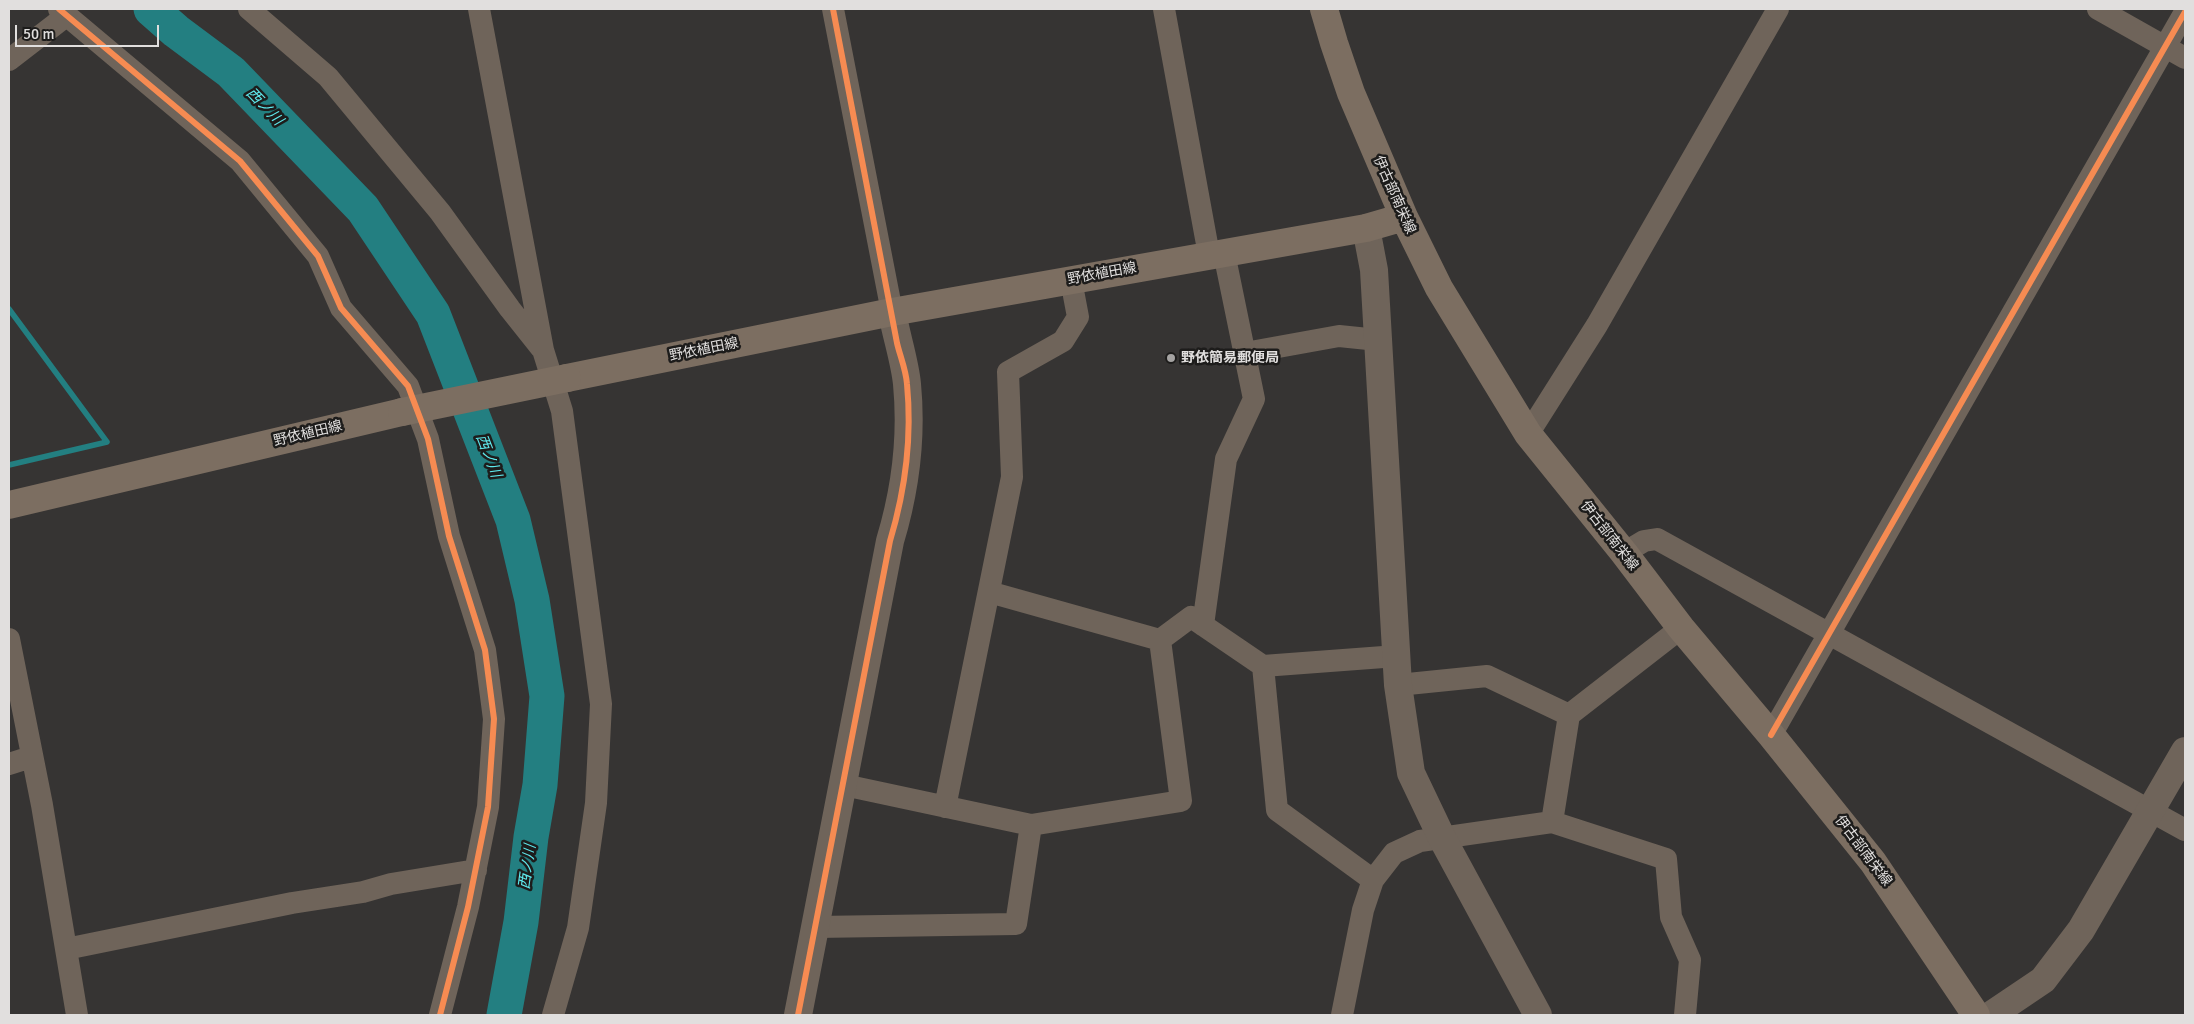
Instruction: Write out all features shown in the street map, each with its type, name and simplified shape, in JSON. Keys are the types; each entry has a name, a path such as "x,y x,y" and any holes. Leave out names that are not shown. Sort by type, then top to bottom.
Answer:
{"main road":[{"name":"伊古部南栄線","path":"1324,9 1351,92 1404,217 1439,288 1528,434 1624,553 1681,628 1771,735 1873,862 1976,1015"},
{"name":"野依植田線","path":"9,505 402,412 892,312 1366,228 1404,217"}],"street":[{"path":"249,9 328,77 440,212 510,309 543,350"},
{"path":"479,9 543,350 562,412 601,704 596,803 578,928 553,1015"},
{"path":"798,1015 890,541 896,520 908,450 907,383 833,9"},
{"path":"1164,9 1217,254 1245,353 1254,399 1226,459 1203,625"},
{"path":"1528,434 1597,325 1778,9"},
{"path":"2098,9 2176,52"},
{"path":"9,60 62,12 240,160 318,256 341,308 408,386 428,439 449,536 485,650 494,719 488,807 468,907 440,1015"},
{"path":"1771,735 1828,634 2176,52 2185,12"},
{"path":"1366,228 1374,270 1398,685 1411,773 1442,838 1538,1015"},
{"path":"946,806 1012,477 1008,372 1063,341 1078,317 1071,280"},
{"path":"1245,353 1339,336 1378,340"},
{"path":"1624,553 1644,541 1657,539 2185,830"},
{"path":"989,592 1160,640"},
{"path":"1160,640 1191,617 1263,666 1397,656"},
{"path":"1552,822 1569,715 1681,628"},
{"path":"9,639 31,757 42,804 77,1015"},
{"path":"844,785 1031,825 1181,801 1160,640"},
{"path":"1263,666 1277,810 1373,880"},
{"path":"1398,685 1487,676 1569,715"},
{"path":"1991,1015 2043,980 2081,930 2185,751"},
{"path":"9,764 31,757"},
{"path":"1342,1015 1363,910 1373,880 1394,853 1420,841 1552,822 1666,859 1671,917 1690,960 1685,1015"},
{"path":"816,926 1016,924 1031,825"},
{"path":"66,949 292,903 363,892 391,884 476,870"}],"waterway":[{"name":"西ノ川","path":"151,9 176,31 231,72 363,209 433,314 513,520 532,600 547,696 540,785 531,837 521,922 504,1015"},
{"path":"9,309 107,442 9,465"}],"cycle path":[{"path":"59,9 240,161 318,256 341,308 408,386 428,439 449,536 485,650 494,719 488,807 468,907 440,1015"},
{"path":"798,1015 890,541 900,503 909,423 904,368 897,343 833,9"},
{"path":"1771,735 2185,12"}],"place":[{"name":"野依簡易郵便局","path":"1171,358"}]}
